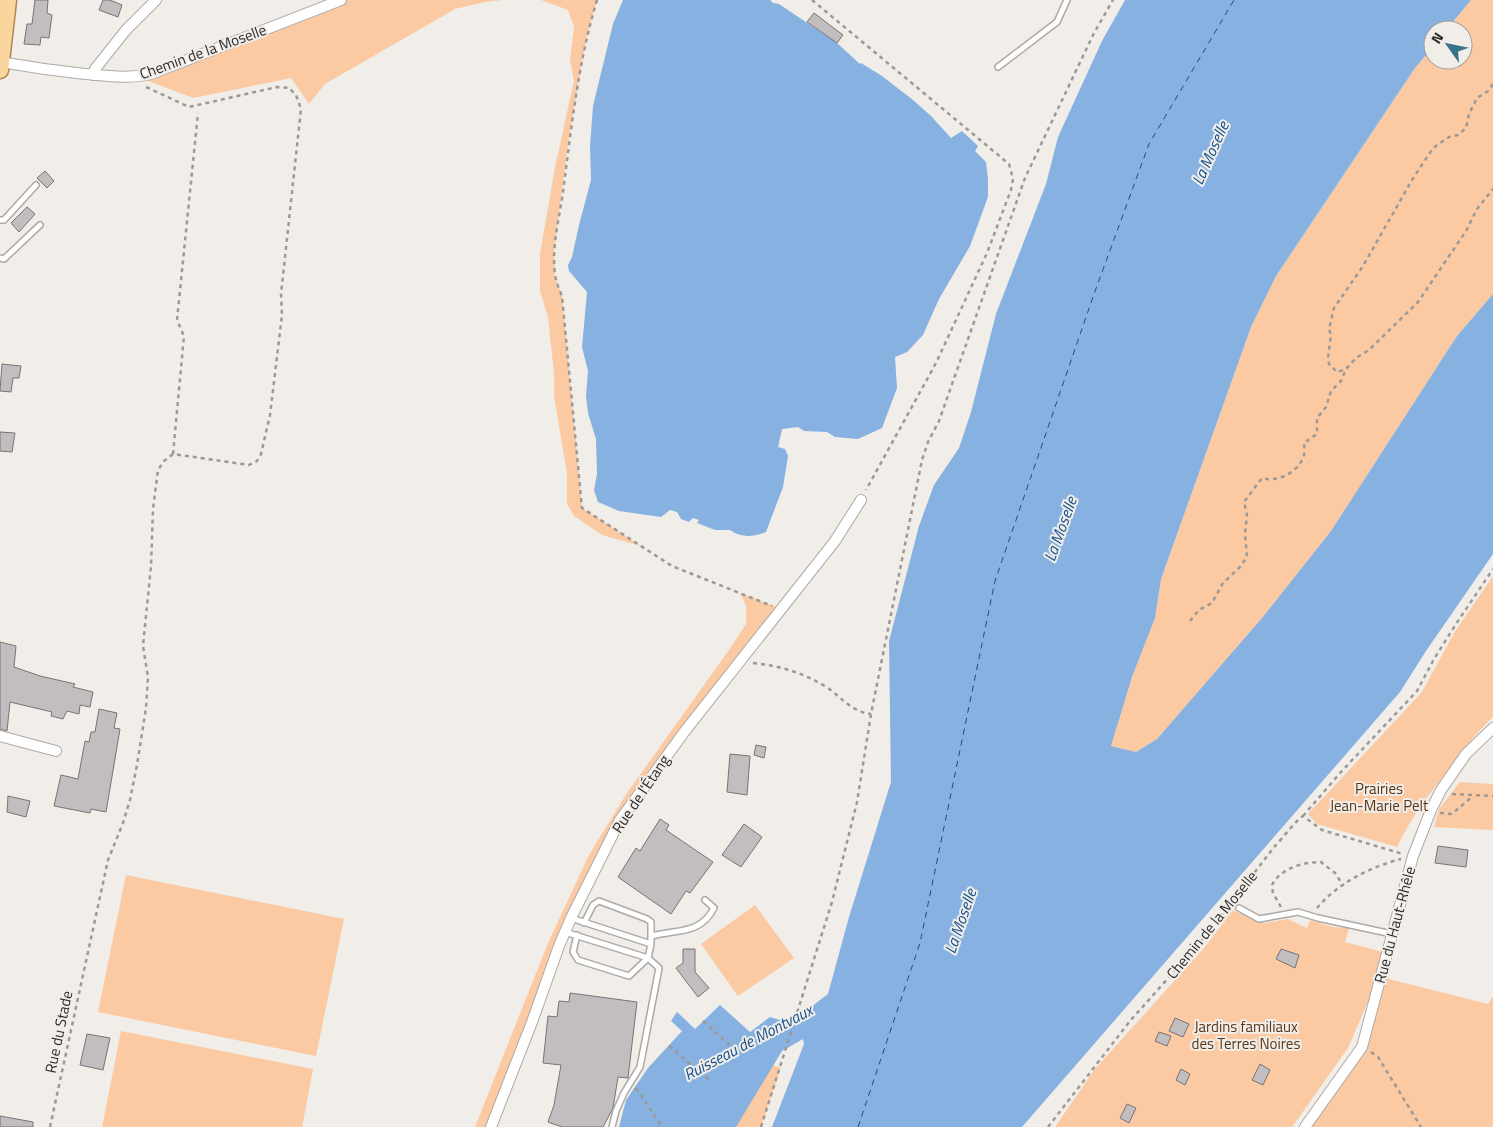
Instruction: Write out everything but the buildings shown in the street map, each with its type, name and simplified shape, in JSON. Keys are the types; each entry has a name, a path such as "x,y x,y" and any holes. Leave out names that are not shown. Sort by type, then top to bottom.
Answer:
{"main road":[{"path":"0,65 5,5"}],"street":[{"path":"93,75 95,69 126,30 156,0"},
{"name":"Chemin de la Moselle","path":"0,65 123,78 138,77 151,74 341,0"},
{"name":"Rue de l'Étang","path":"492,1127 565,931 620,820 685,731 835,542 861,500"},
{"name":"Rue du Haut-Rhêle","path":"1305,1127 1362,1047 1413,856 1431,810 1441,790 1466,754 1493,728"},
{"path":"0,736 56,751"}],"lane":[{"path":"998,67 1057,22 1067,0"},
{"path":"0,220 4,220 36,185"},
{"path":"0,258 4,259 40,225"},
{"path":"652,936 693,930 709,918 714,908 705,900"},
{"path":"577,935 573,952 578,960 629,976 648,958 652,936 651,922 647,918 599,901 593,905 584,923"},
{"path":"1239,908 1260,919 1298,912 1392,934"},
{"path":"571,918 651,944"},
{"path":"565,931 648,958 659,968 640,1067 624,1093 616,1111 612,1127"}],"path":[{"path":"597,0 587,36 568,144 554,252 555,276 562,296 582,508 672,566 782,610"},
{"path":"812,0 1009,164 1013,178 1011,190 987,253 936,363 861,500"},
{"path":"761,1127 832,902 856,802 871,714 922,460 928,442 939,421 1025,178 1094,33 1113,0"},
{"path":"138,77 143,86 189,107 277,88 288,88 296,95 301,108 281,294 282,315 270,414 261,454 257,461 249,465 173,454 184,336 178,320 198,113"},
{"path":"1346,369 1337,372 1330,364 1328,358 1334,308 1362,266 1433,148 1449,137 1458,135 1466,128 1469,114 1477,98 1488,91 1493,84"},
{"path":"1190,621 1199,610 1212,603 1223,582 1240,567 1247,557 1245,534 1247,515 1244,502 1253,487 1262,478 1269,480 1282,478 1296,467 1304,455 1304,443 1317,434 1317,418 1326,407 1332,391 1341,381 1346,369 1356,358 1370,350 1418,302 1466,231 1477,209 1493,189"},
{"name":"Rue du Stade","path":"50,1127 108,860 125,816 137,765 146,708 148,677 143,646 144,620 151,566 153,509 158,470 164,460 173,454"},
{"name":"Chemin de la Moselle","path":"1048,1127 1130,1021 1204,939 1275,846 1417,691 1434,659 1493,569"},
{"path":"741,661 765,664 798,672 829,689 844,702 862,713 871,714"},
{"path":"1441,790 1447,793 1493,796"},
{"path":"1431,810 1443,814 1452,814 1473,796"},
{"path":"1303,816 1322,830 1413,856"},
{"path":"1310,915 1324,900 1343,885 1372,868 1413,856"},
{"path":"1284,915 1272,889 1274,882 1286,870 1321,862 1335,873 1343,885"},
{"path":"703,1021 733,1048"},
{"path":"669,1046 712,1082"},
{"path":"1362,1047 1378,1057 1421,1127"},
{"path":"635,1087 662,1127"}],"green space":[{"path":"341,0 502,0 455,9 325,84 309,104 291,78 193,98 138,77"},
{"path":"541,0 597,0 587,36 568,144 554,252 555,276 562,296 582,508 641,546 602,535 574,516 567,504 567,474 554,396 554,374 548,317 540,291 540,254 555,167 574,81 570,60 574,27 568,10"},
{"path":"1471,0 1493,0 1493,294 1457,336 1331,531 1262,618 1157,739 1136,752 1111,746 1132,677 1155,618 1161,579 1251,327 1276,276 1423,59 1423,70 1473,70 1473,20 1454,20"},
{"name":"Prairies Jean-Marie Pelt","path":"1493,576 1493,717 1469,742 1427,798 1397,847 1317,824 1308,814 1422,692 1454,633"},
{"path":"740,593 782,609 620,820 571,918 491,1127 475,1127 548,943 589,855 627,793 746,624 746,606"},
{"path":"1460,782 1493,784 1493,830 1434,827 1439,809"},
{"path":"126,875 344,919 316,1056 98,1012"},
{"path":"755,905 794,958 738,996 701,944"},
{"name":"Jardins familiaux des Terres Noires","path":"1233,910 1264,923 1288,919 1307,928 1310,920 1332,927 1349,928 1345,942 1383,952 1369,999 1348,1048 1292,1127 1055,1127 1095,1069 1205,947"},
{"path":"1385,978 1488,1004 1493,996 1493,1127 1305,1127 1353,1062"},
{"path":"121,1031 313,1069 302,1127 102,1127"},
{"path":"769,1065 781,1067 761,1127 719,1127"}],"water":[{"path":"623,0 770,0 773,3 779,4 837,43 860,64 882,76 913,100 951,138 962,131 978,146 975,151 986,162 988,197 970,246 939,299 923,335 907,352 895,357 897,388 882,428 858,439 835,437 827,432 804,431 798,427 782,429 778,447 785,449 788,456 783,487 766,532 757,535 748,536 734,533 730,530 715,530 697,523 699,520 693,518 689,522 681,519 677,512 670,510 661,517 619,511 598,502 594,490 597,474 596,439 588,413 586,396 588,371 582,347 587,292 569,271 568,265 572,257 591,180 590,146 593,106 613,24"},
{"path":"1125,0 1471,0 1454,20 1423,20 1423,59 1276,276 1251,327 1161,579 1155,618 1132,677 1111,746 1136,752 1157,739 1262,618 1331,531 1457,336 1493,294 1493,554 1400,692 1022,1127 772,1127 804,1044 803,1039 782,1051 736,1127 619,1127 626,1100 648,1068 682,1031 671,1021 677,1012 695,1029 720,1005 750,1032 770,1017 790,1023 828,994 849,917 891,782 889,641 919,526 934,485 959,448 971,412 996,314 1046,184 1058,137 1102,41"}],"ferry route":[{"path":"858,1127 920,943 995,581 1094,294 1149,144 1234,0"}],"water label":[{"name":"La Moselle","path":"1210,153"},
{"name":"La Moselle","path":"1060,529"},
{"name":"La Moselle","path":"960,921"},
{"name":"Ruisseau de Montvaux","path":"748,1042"}]}
